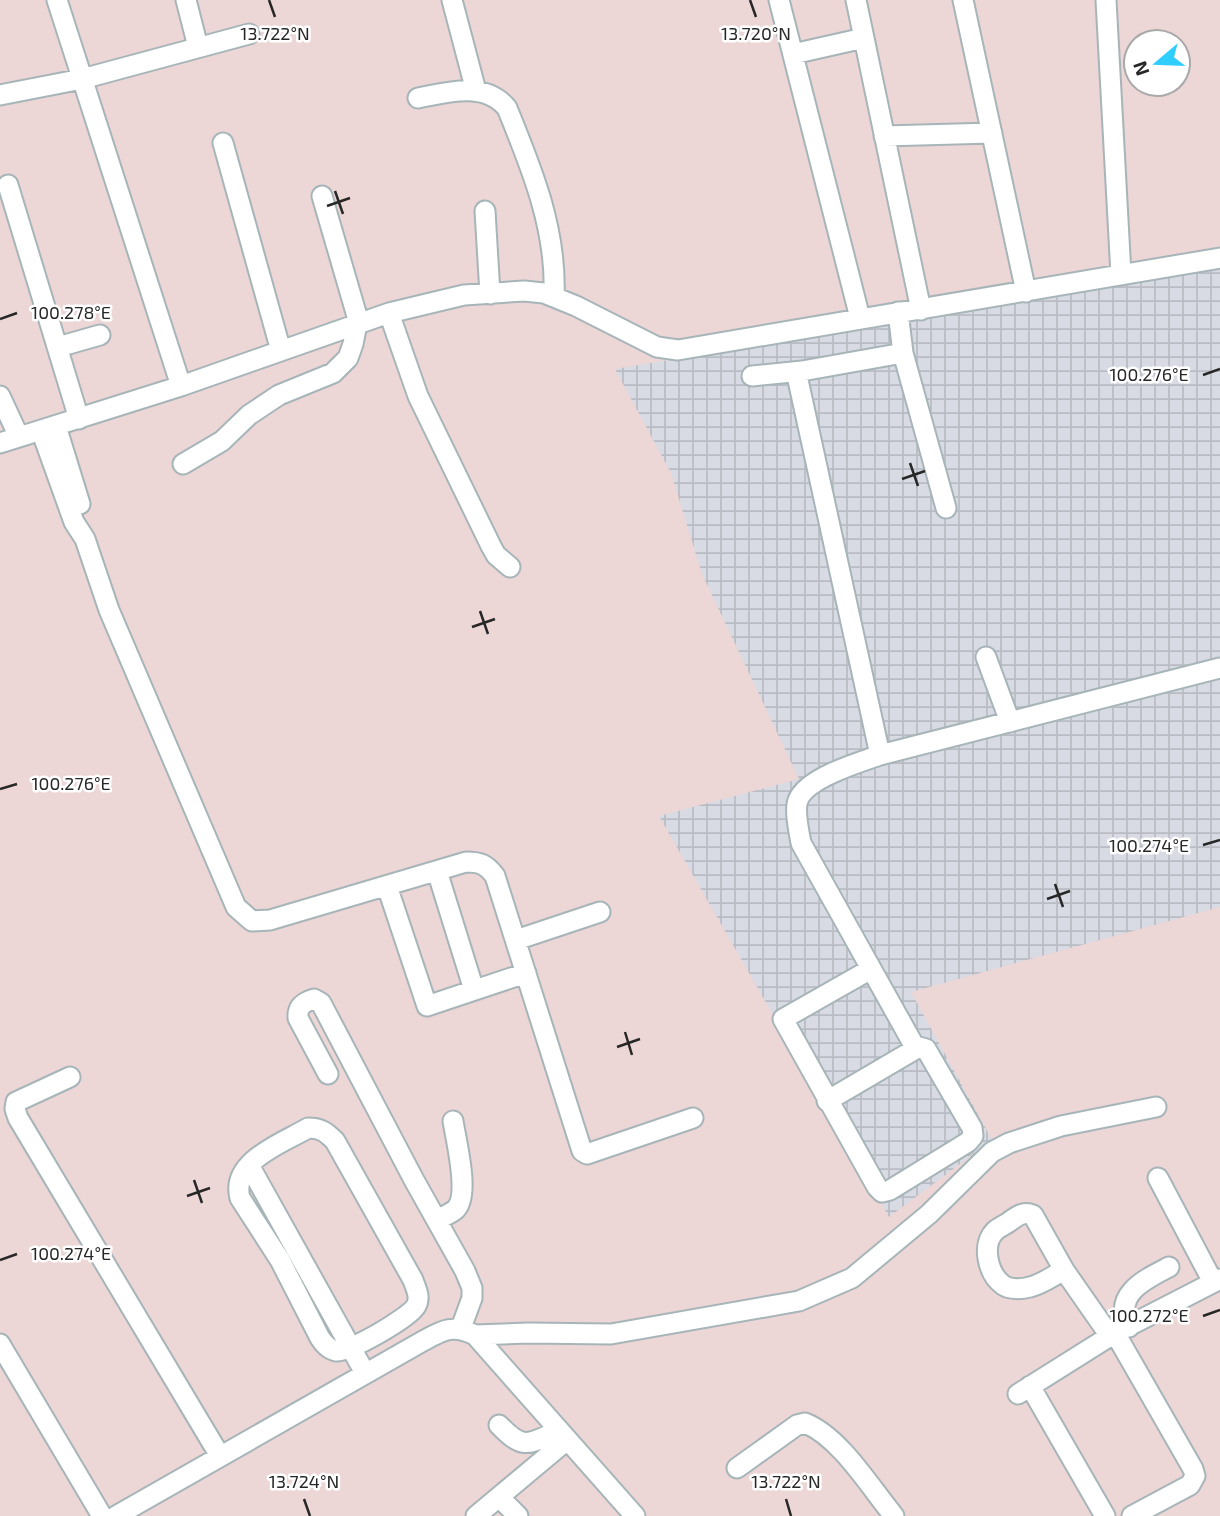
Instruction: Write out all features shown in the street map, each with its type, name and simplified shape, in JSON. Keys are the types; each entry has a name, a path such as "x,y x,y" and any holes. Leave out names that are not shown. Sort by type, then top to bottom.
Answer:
{"street":[{"path":"57,0 181,386"},
{"path":"186,0 198,47"},
{"path":"452,0 476,91"},
{"path":"779,0 860,318"},
{"path":"856,0 921,310"},
{"path":"963,0 1026,292"},
{"path":"1106,0 1121,275"},
{"path":"0,95 82,79 249,34"},
{"path":"793,54 864,38"},
{"path":"418,98 452,91 486,92 499,98 507,108 537,188 552,239 554,297"},
{"path":"884,136 992,133"},
{"path":"223,143 281,351"},
{"path":"8,185 79,419"},
{"path":"183,464 222,441 249,415 279,395 333,373 348,358 358,323 322,196"},
{"path":"485,211 490,293"},
{"path":"0,443 181,386 389,313 464,295 524,291 544,293 657,347 678,350 1220,258"},
{"path":"898,312 903,353 946,508"},
{"path":"389,313 418,396 491,546 496,555 510,567"},
{"path":"58,346 100,335"},
{"path":"752,376 802,371 903,353"},
{"path":"802,371 798,386 880,755"},
{"path":"0,396 19,437"},
{"path":"48,428 74,522 85,539 110,610 236,907 252,921 259,922 466,862 480,862 495,876 582,1151 587,1154 694,1118"},
{"path":"986,657 1010,722"},
{"path":"916,1049 801,843 797,804 801,792 831,774 880,755 1220,668"},
{"path":"437,871 474,990"},
{"path":"387,886 427,1006 526,973"},
{"path":"516,940 600,912"},
{"path":"827,1101 923,1047 972,1128 973,1136 968,1142 890,1190 882,1192 877,1187 827,1101 783,1019 872,969"},
{"path":"328,1074 298,1018 300,1006 314,999 321,1003 466,1271 472,1288 468,1331 635,1516"},
{"path":"69,1077 16,1102 18,1118 220,1456"},
{"path":"116,1516 436,1334 468,1331 611,1334 799,1301 852,1278 929,1214 992,1152 1009,1143 1061,1126 1156,1107"},
{"path":"437,1220 456,1209 461,1198 462,1184 453,1121"},
{"path":"352,1348 409,1314 416,1306 419,1295 335,1141 318,1128 308,1128 249,1165 365,1373"},
{"path":"1105,1516 1024,1390 1118,1332 1217,1281 1158,1178"},
{"path":"1118,1332 1125,1304 1132,1291 1142,1281 1169,1267"},
{"path":"1064,1270 1118,1332 1195,1476 1190,1485 1132,1516"},
{"path":"0,1344 102,1516"},
{"path":"737,1468 797,1425 805,1423 813,1426 840,1449 894,1516"},
{"path":"499,1424 512,1438 526,1444 562,1435"},
{"path":"476,1516 562,1435"},
{"path":"499,1497 518,1516"}],"shaded area":[{"path":"1220,267 1220,907 911,992 992,1140 889,1217 659,816 799,779 702,574 671,473 615,369"}]}
